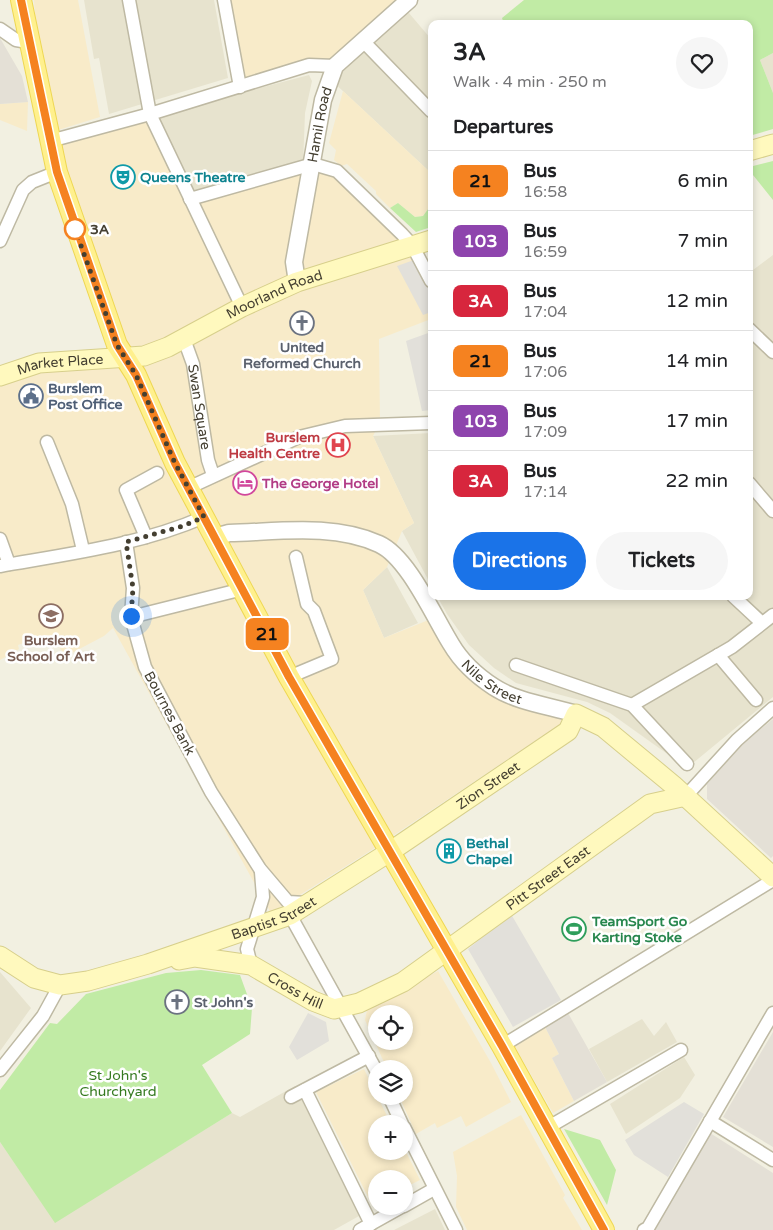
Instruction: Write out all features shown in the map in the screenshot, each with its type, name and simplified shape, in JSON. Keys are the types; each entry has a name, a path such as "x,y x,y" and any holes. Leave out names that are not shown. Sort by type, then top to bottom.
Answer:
{"main road":[{"path":"21,0 28,42 57,172 109,326 123,357 136,375 188,488 289,677 391,851 604,1230"},
{"path":"753,150 773,144"},
{"name":"Moorland Road","path":"123,357 144,356 184,339 242,307 297,282 428,241"},
{"name":"Market Place","path":"0,376 24,366 39,363 123,357"},
{"name":"Nile Street","path":"576,714 603,727 661,775 773,878"},
{"name":"Zion Street","path":"391,851 568,731 576,714"},
{"name":"Pitt Street East","path":"341,1009 359,1003 403,982 650,804 658,793 661,775"},
{"name":"Pitt Street East","path":"650,804 686,796"},
{"name":"Baptist Street","path":"148,964 290,915 306,903 391,851"},
{"path":"0,956 34,978 60,985 88,981 148,964"},
{"name":"Cross Hill","path":"148,964 194,957 251,965 324,1006 341,1009"}],"street":[{"path":"128,0 150,114 242,307"},
{"path":"224,0 240,87"},
{"name":"Hamil Road","path":"297,282 294,262 323,100 336,66 409,0"},
{"path":"0,29 16,40 28,42"},
{"path":"363,41 428,108"},
{"path":"50,141 150,114 309,66 336,66"},
{"path":"190,199 313,164 331,168 412,245 428,275"},
{"path":"0,241 3,227 23,190 32,182 57,172"},
{"path":"753,333 773,352"},
{"name":"Swan Square","path":"184,339 193,364 208,460 213,475"},
{"path":"188,488 299,437 345,426 428,423"},
{"path":"47,442 72,504 83,550"},
{"path":"146,537 126,490 157,473"},
{"path":"753,488 773,511"},
{"path":"0,539 4,565 126,542 183,526 204,517"},
{"name":"Nile Street","path":"215,536 229,533 330,532 360,537 381,544 403,566 437,619 450,644 463,661 495,688 510,695 576,714"},
{"name":"Bournes Bank","path":"126,542 133,588 131,616 145,667 211,792 260,869 288,902 306,903"},
{"path":"289,677 332,658 314,611 307,604 296,557"},
{"path":"131,616 243,589"},
{"path":"737,600 762,623"},
{"path":"632,705 718,655 773,615"},
{"path":"718,655 756,700"},
{"path":"516,665 632,705 687,764"},
{"path":"686,796 737,740 773,708"},
{"name":"Bournes Bank","path":"254,928 263,896 260,869"},
{"path":"502,1046 773,878"},
{"path":"290,915 371,1060"},
{"name":"Cross Hill","path":"251,965 247,949 254,928"},
{"path":"0,1070 43,1016 60,985"},
{"path":"644,1230 648,1228 773,1013"},
{"path":"546,1128 681,1050"},
{"path":"291,1097 369,1056"},
{"path":"305,1090 366,1227 388,1215"},
{"path":"710,1120 773,1160"},
{"path":"413,1146 456,1230"},
{"path":"413,1201 434,1189"}],"shaded area":[{"path":"34,0 78,0 100,117 58,130 36,29"},
{"path":"84,0 214,0 228,78 109,114 99,58 94,59"},
{"path":"224,0 409,0 335,66 309,65 240,87"},
{"path":"403,6 428,35 428,170 330,79"},
{"path":"0,38 22,76 28,102 0,104"},
{"path":"773,53 773,93 760,60"},
{"path":"309,75 312,81 305,113 303,165 191,196 150,117"},
{"path":"343,91 428,170 428,209 423,216 415,217 398,203 390,208 376,194 376,191 347,164 341,166 334,160 336,150 329,143"},
{"path":"28,102 27,131 0,120 0,104"},
{"path":"150,117 191,196 303,165 329,170 403,238 428,287 428,320 379,339 380,422 373,436 414,523 402,531 387,567 363,590 384,638 431,619 475,685 568,719 370,851 271,913 113,628 104,636 66,656 55,642 34,647 32,640 18,645 19,649 0,660 0,371 124,351 55,145"},
{"path":"773,255 773,697 687,768 610,713 587,702 516,683 494,668 469,645 439,600 753,600 753,270"},
{"path":"414,260 428,287 428,313 423,315 397,266"},
{"path":"428,333 428,410 422,411 406,341"},
{"path":"428,433 428,579 402,531 414,523 373,436"},
{"path":"387,567 418,623 384,638 363,590"},
{"path":"773,719 773,856 771,858 707,799 707,784 746,741"},
{"path":"511,914 561,1000 513,1027 468,949"},
{"path":"438,971 491,1063 511,1102 466,1127 461,1116 437,1128 435,1123 416,1134 413,1127 413,1115 408,1115 403,1105 413,1105 413,1060 383,1060 378,1050 413,1050 413,1005 376,1005"},
{"path":"0,972 31,1008 0,1051"},
{"path":"368,1009 368,1027 365,1020 367,1010"},
{"path":"308,1013 326,1022 329,1041 297,1060 289,1047"},
{"path":"568,1013 607,1082 574,1101 552,1058 559,1054 545,1027"},
{"path":"642,1019 654,1036 666,1022 677,1042 607,1082 589,1049"},
{"path":"545,1027 559,1054 552,1058 574,1101 553,1113 514,1045"},
{"path":"773,1032 773,1147 723,1117"},
{"path":"684,1057 695,1075 680,1098 626,1134 610,1104"},
{"path":"364,1069 368,1077 368,1105 382,1105 387,1115 368,1115 368,1160 410,1160 420,1180 413,1184 413,1170 368,1170 368,1197 316,1092"},
{"path":"295,1086 359,1216 334,1230 0,1230 0,1142 55,1222 232,1113 240,1117"},
{"path":"684,1102 704,1114 668,1177 634,1155 625,1140"},
{"path":"521,1115 565,1195 563,1198 582,1230 467,1230 456,1207 457,1176 453,1152"},
{"path":"710,1133 773,1173 773,1230 655,1230"},
{"path":"435,1209 445,1230 394,1230"}],"green space":[{"path":"524,0 773,0 773,53 760,60 773,93 773,129 753,135 753,20 503,20 502,18"},
{"path":"773,161 773,200 753,175 753,166"},
{"path":"398,203 415,217 423,216 428,209 428,228 416,232 390,208"},
{"name":"St John's Churchyard","path":"201,970 240,975 252,1008 250,1034 202,1065 232,1113 55,1223 0,1142 0,1090 50,1023 57,1024 86,994 166,973"},
{"path":"564,1129 600,1140 616,1170 607,1205"}],"bus line":[{"name":"21","path":"21,0 28,42 57,172 117,345 136,375 175,463 289,677 391,851 604,1230"}],"place":[{"name":"Queens Theatre","path":"123,177"},
{"name":"3A","path":"75,229"},
{"name":"United Reformed Church","path":"302,323"},
{"name":"Burslem Post Office","path":"31,396"},
{"name":"Burslem Health Centre","path":"338,445"},
{"name":"The George Hotel","path":"245,483"},
{"name":"Burslem School of Art","path":"51,616"},
{"name":"Bethal Chapel","path":"449,851"},
{"name":"TeamSport Go Karting Stoke","path":"574,929"},
{"name":"St John's","path":"177,1002"}],"route":[{"path":"75,229 117,345 136,375 175,463 204,517 183,526 126,542 133,588 131,616"}]}
